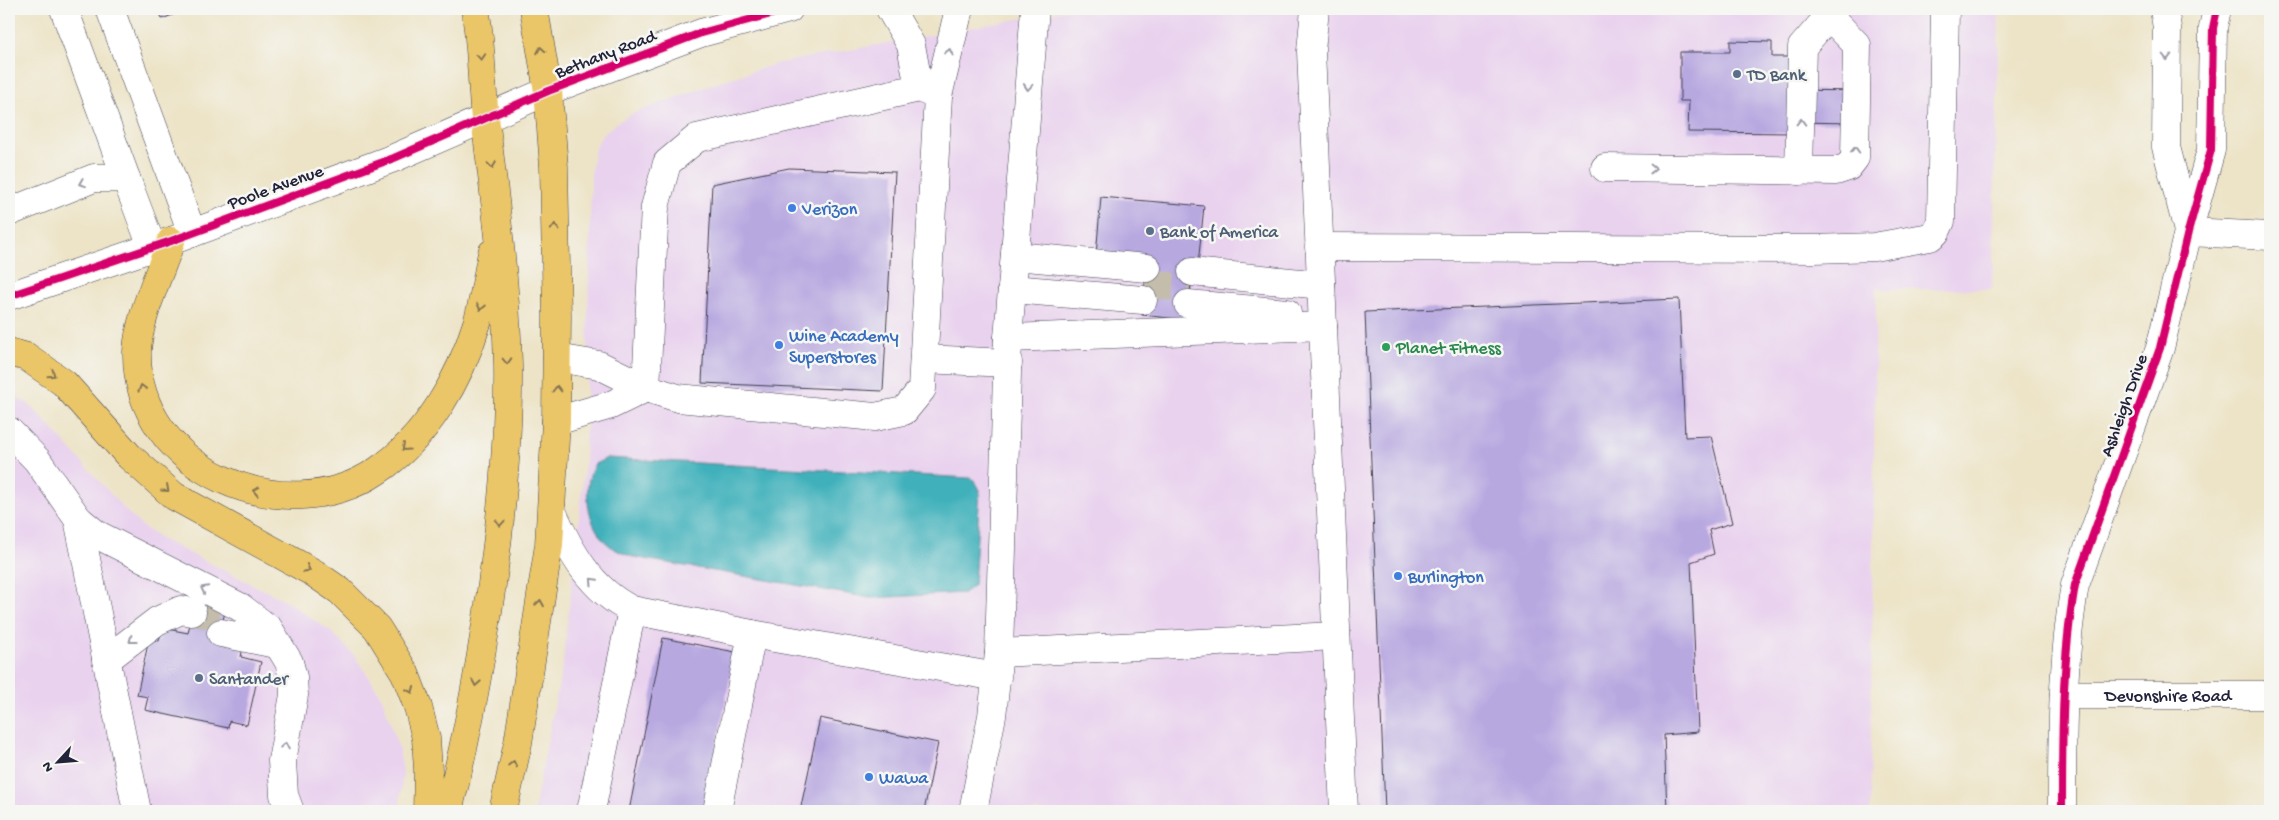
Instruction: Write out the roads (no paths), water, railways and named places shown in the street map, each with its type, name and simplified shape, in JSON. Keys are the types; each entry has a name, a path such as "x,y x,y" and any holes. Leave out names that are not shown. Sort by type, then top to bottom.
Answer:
{"highway":[{"path":"448,811 463,753 484,641 506,460 508,366 498,225 475,9"},
{"path":"503,811 518,743 552,512 556,421 554,167 548,91 534,9"},
{"path":"172,240 140,329 138,352 139,381 148,409 160,429 183,455 212,475 244,489 278,496 314,494 348,486 378,471 410,443 430,418 447,392 468,350 478,322 498,225"},
{"path":"9,352 27,357 64,383 130,456 174,496 314,573 340,591 377,628 404,673 418,707 426,738 428,811"}],"street":[{"path":"64,9 126,178 172,240"},
{"path":"110,9 172,240"},
{"name":"Bethany Road","path":"548,91 701,33 788,9"},
{"path":"890,9 911,44 929,92"},
{"path":"557,358 600,365 646,388 678,398 875,417 904,412 922,389 929,92 959,9"},
{"path":"973,811 992,716 998,665 1008,350 1032,38 1036,9"},
{"path":"1297,9 1311,51"},
{"path":"1315,9 1311,51 1344,811"},
{"path":"1320,247 1814,250 1874,247 1930,237 1936,232 1941,221 1946,9"},
{"name":"Ashleigh Drive","path":"2164,9 2167,28 2166,148 2188,232"},
{"name":"Ashleigh Drive","path":"2062,811 2064,695 2069,622 2075,585 2160,348 2188,232 2212,150 2213,28 2217,9"},
{"path":"1605,168 1818,171 1848,167 1855,158 1857,45 1829,16 1820,46 1818,171"},
{"name":"Poole Avenue","path":"9,296 172,240 394,158 548,91"},
{"path":"646,388 654,206 667,163 696,138 929,92"},
{"path":"9,212 94,178 126,178"},
{"path":"2188,232 2270,236"},
{"path":"1013,273 1145,284"},
{"path":"1190,288 1322,306"},
{"path":"924,359 1008,350 1322,306"},
{"path":"556,421 611,405 646,388"},
{"path":"9,431 37,460 78,519 96,534 240,607 269,629 276,647 289,662 293,677 294,695 282,761 287,803"},
{"path":"552,512 578,564 616,602 632,610 752,634 998,665 1336,636"},
{"path":"78,519 137,811"},
{"path":"591,811 632,610"},
{"path":"106,660 157,621 191,620"},
{"path":"222,625 276,647"},
{"path":"717,811 752,634"},
{"name":"Devonshire Road","path":"2064,695 2270,695"}],"water":[{"path":"607,458 970,478 975,481 980,490 974,585 964,593 871,598 633,557 609,545 602,538 591,518 587,495 588,484 595,464"}],"tunnel":[{"path":"1145,284 1190,288"},
{"path":"192,612 224,617"}],"place":[{"name":"TD Bank","path":"1737,74"},
{"name":"Verizon","path":"792,208"},
{"name":"Bank of America","path":"1150,231"},
{"name":"Wine Academy Superstores","path":"779,345"},
{"name":"Planet Fitness","path":"1386,347"},
{"name":"Burlington","path":"1398,576"},
{"name":"Santander","path":"199,678"},
{"name":"Wawa","path":"869,777"}]}
